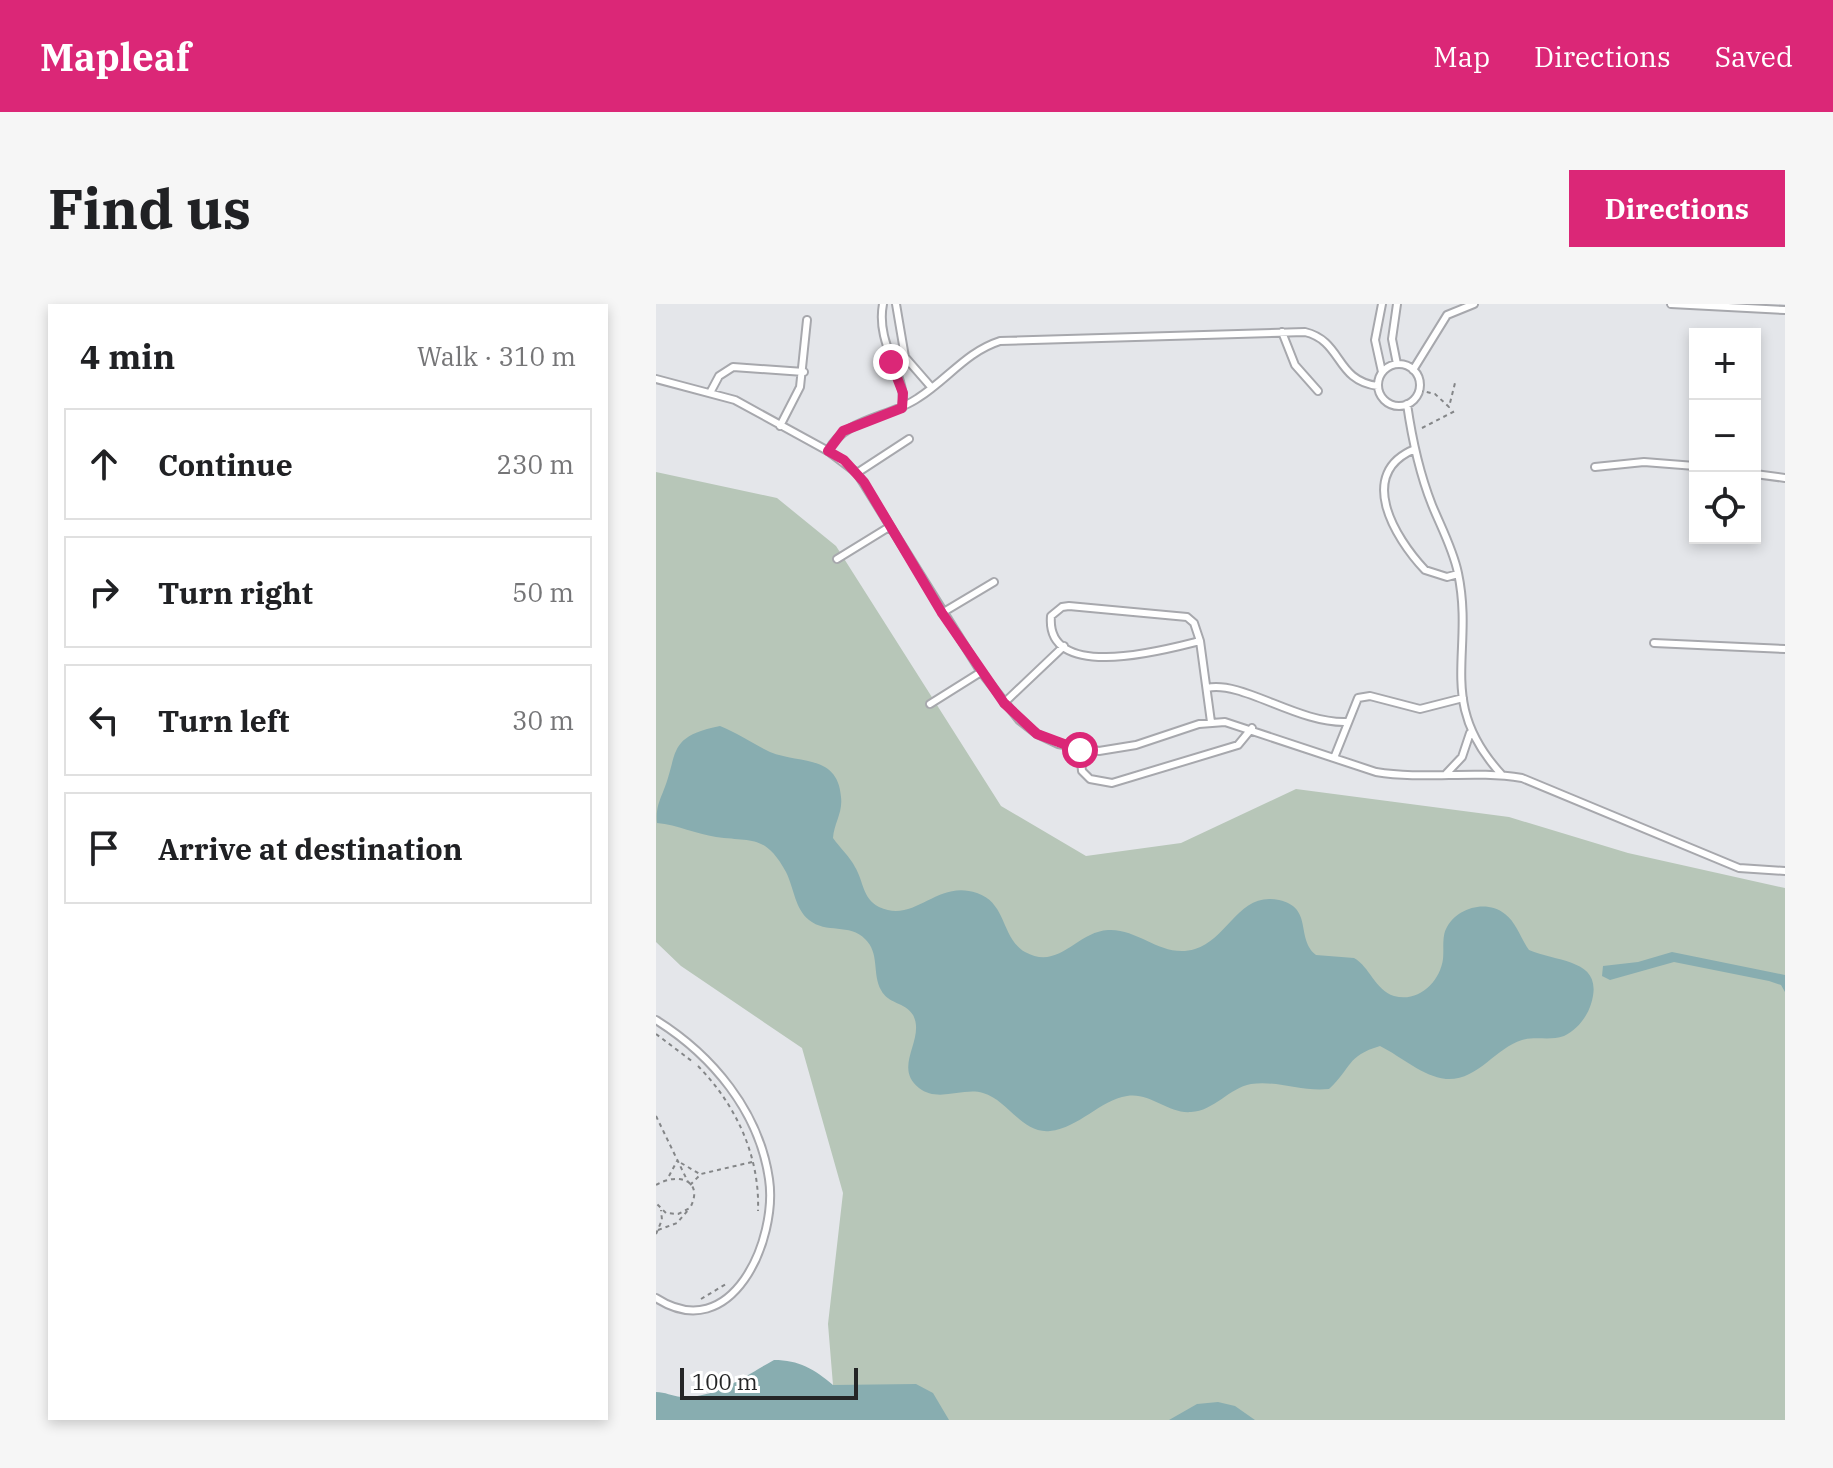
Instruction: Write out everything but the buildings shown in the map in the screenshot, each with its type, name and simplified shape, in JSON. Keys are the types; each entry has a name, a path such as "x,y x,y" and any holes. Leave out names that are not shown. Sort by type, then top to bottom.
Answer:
{"lane":[{"path":"1382,304 1377,329 1376,351 1382,372 1378,386 1384,400 1391,404 1407,404"},
{"path":"1397,304 1392,348 1397,364"},
{"path":"1474,304 1447,315 1413,370 1419,390 1407,404 1415,449 1458,574 1463,698 1470,733 1502,775"},
{"path":"1671,304 1785,310"},
{"path":"902,408 903,393 882,337 882,308 896,308 905,357 932,388"},
{"path":"780,426 795,401 804,372 807,320"},
{"path":"1377,329 1394,331"},
{"path":"828,451 843,431 902,408 932,388 973,352 1000,341 1282,332 1317,334 1328,343 1350,376 1363,384 1378,386"},
{"path":"1282,332 1295,365 1318,391"},
{"path":"891,362 905,357"},
{"path":"1382,372 1397,364 1413,370"},
{"path":"711,391 719,376 733,367 804,372"},
{"path":"656,379 711,391 828,451 857,473 981,672 1004,703 1037,734 1080,750 1118,750 1211,722 1252,728 1334,758 1399,776 1502,775 1542,784 1739,868 1785,871"},
{"path":"857,473 909,439"},
{"path":"1415,449 1391,464 1384,476 1383,503 1425,570 1436,576 1458,574"},
{"path":"1595,467 1644,462 1689,466"},
{"path":"1761,475 1785,478"},
{"path":"837,559 889,527"},
{"path":"942,613 994,582"},
{"path":"1200,641 1117,659 1097,658 1064,646 1051,624 1051,616 1062,607 1178,614 1194,623 1200,641 1211,722"},
{"path":"1654,643 1785,649"},
{"path":"1004,703 1064,646"},
{"path":"930,704 981,672"},
{"path":"1207,688 1231,688 1318,721 1347,722"},
{"path":"1334,758 1354,703 1364,695 1420,709 1463,698"},
{"path":"1080,750 1082,771 1090,779 1112,783 1238,745 1252,728"},
{"path":"1445,775 1462,757 1470,733"},
{"path":"656,1020 700,1053 738,1099 766,1163 771,1204 760,1253 754,1268 737,1290 717,1304 697,1308 677,1307 656,1298"}],"path":[{"path":"1419,390 1435,394 1449,407 1455,383"},
{"path":"1411,432 1455,411"},
{"path":"656,1034 693,1061 717,1088 743,1132 759,1191 758,1218"},
{"path":"656,1116 694,1198 677,1223 657,1232"},
{"path":"656,1125 663,1128"},
{"path":"677,1160 701,1174"},
{"path":"664,1181 677,1160"},
{"path":"690,1184 701,1174 753,1161"},
{"path":"656,1185 674,1177 690,1184"},
{"path":"656,1203 672,1214 690,1208"},
{"path":"657,1232 661,1209"},
{"path":"697,1300 717,1292 736,1275"}],"green space":[{"path":"656,472 777,498 836,546 1001,806 1086,856 1181,843 1296,789 1509,817 1628,853 1785,888 1785,1420 874,1420 833,1385 828,1324 843,1193 802,1048 681,966 656,942"}],"water":[{"path":"720,726 770,752 815,763 833,774 838,783 841,803 833,838 853,863 869,899 879,907 892,911 904,910 950,892 963,890 977,893 994,904 1017,946 1037,957 1048,957 1097,932 1108,930 1130,934 1172,950 1195,949 1206,944 1254,902 1279,900 1297,910 1306,940 1316,955 1354,958 1387,993 1403,997 1419,993 1433,983 1441,967 1445,932 1451,922 1464,911 1489,907 1509,917 1529,950 1577,965 1586,971 1592,978 1594,989 1591,1004 1581,1023 1564,1036 1522,1040 1477,1070 1457,1078 1446,1079 1429,1074 1380,1046 1355,1058 1329,1089 1251,1084 1207,1108 1191,1112 1175,1110 1143,1097 1127,1096 1061,1129 1040,1131 983,1093 942,1095 919,1088 908,1071 916,1034 913,1015 884,995 870,945 852,931 823,927 809,920 798,904 786,872 771,851 757,842 709,836 657,823 659,804 677,748 691,735"},
{"path":"1672,952 1785,975 1785,992 1781,985 1769,981 1674,962 1610,980 1602,976 1603,966 1638,962"},
{"path":"774,1360 806,1366 833,1385 916,1384 933,1393 949,1420 656,1420 656,1392 681,1397 706,1394"},
{"path":"1218,1402 1235,1406 1255,1420 1169,1420 1197,1404"}],"route":[{"path":"891,362 903,393 902,408 843,431 828,451 844,460 864,482 942,613 1004,703 1037,734 1080,750"}]}
